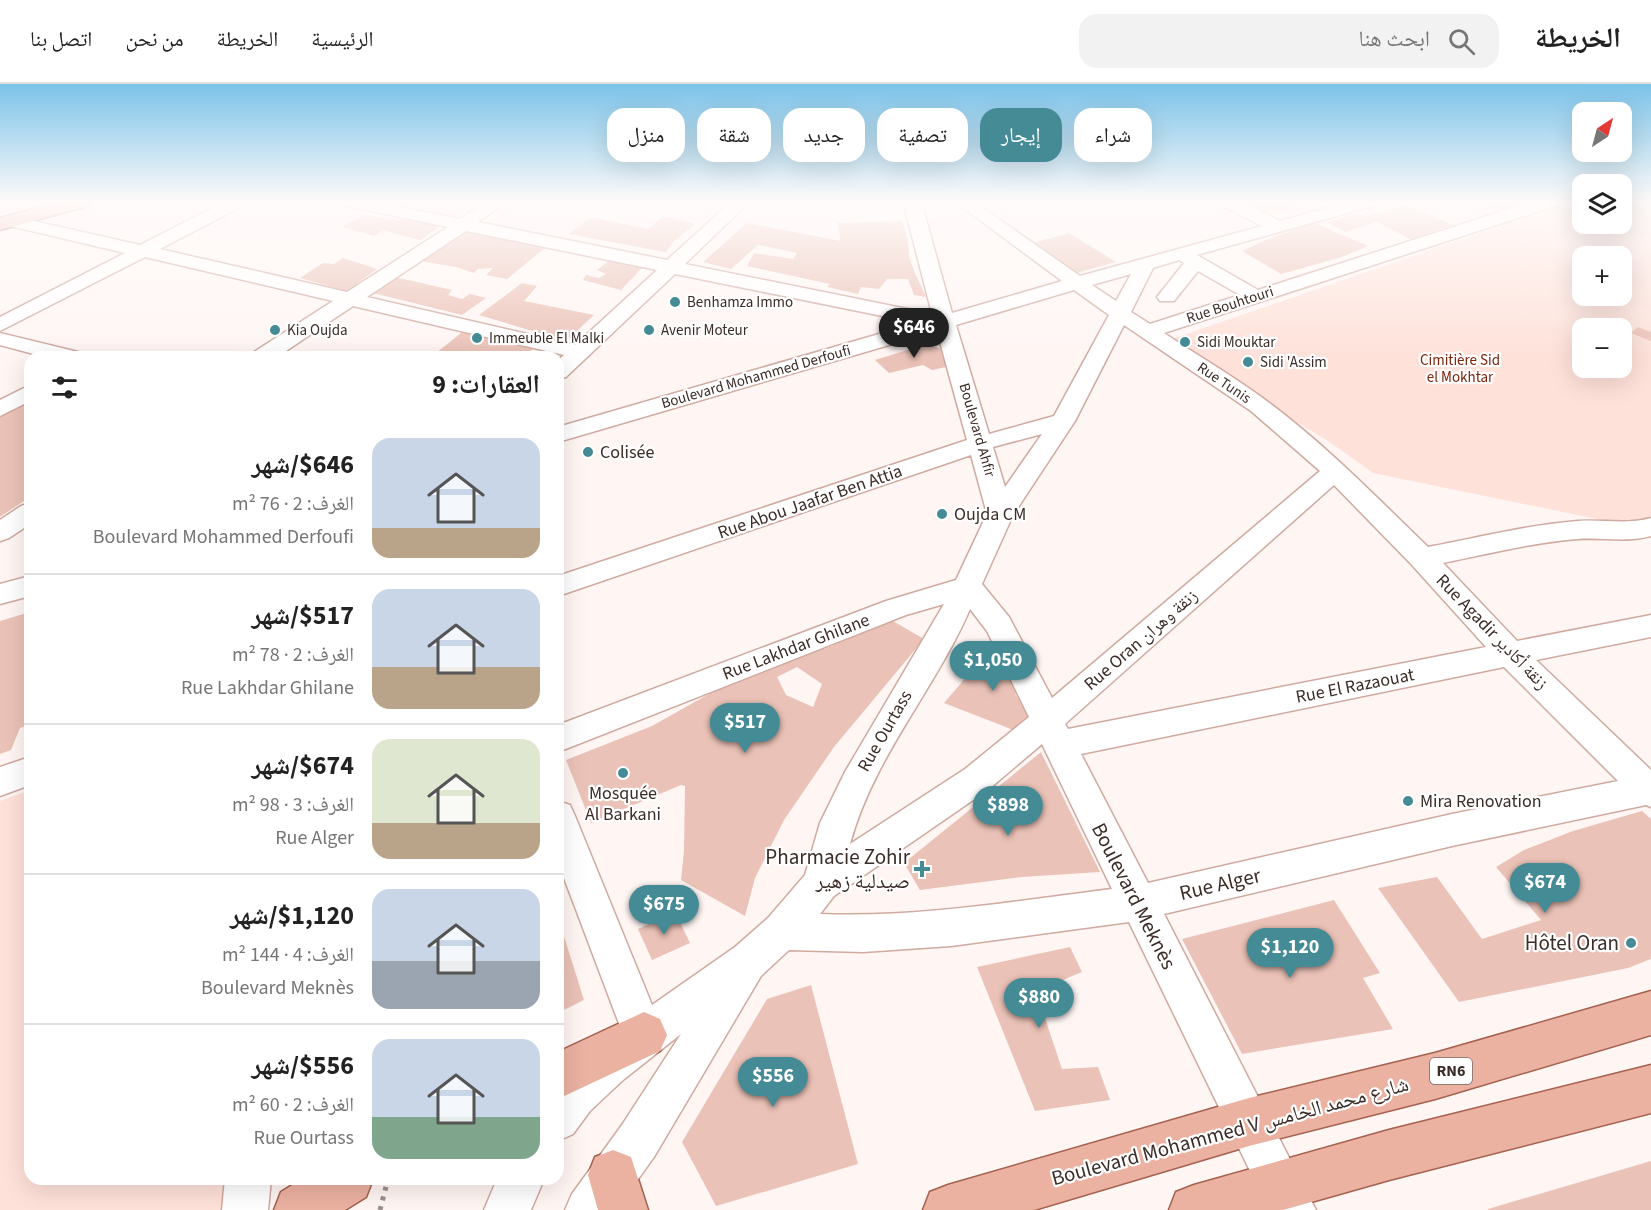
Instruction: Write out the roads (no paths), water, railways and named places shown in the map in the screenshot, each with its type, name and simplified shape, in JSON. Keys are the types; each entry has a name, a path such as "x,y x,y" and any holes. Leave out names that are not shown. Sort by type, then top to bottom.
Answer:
{"main road":[{"name":"Boulevard Mohammed V شارع محمد الخامس","path":"948,1210 1249,1122 1435,1076 1651,1014"},
{"path":"564,1073 644,1035"},
{"path":"1194,1210 1286,1197 1651,1089"},
{"path":"299,1210 339,1185"}],"street":[{"path":"0,325 138,254"},
{"path":"148,254 579,352"},
{"path":"271,351 420,254"},
{"path":"604,254 945,322"},
{"path":"564,366 685,254"},
{"name":"Boulevard Ahfir","path":"926,254 1000,514"},
{"name":"Rue Tunis","path":"1036,254 1119,313 1259,406 1335,471"},
{"name":"Boulevard Mohammed Derfoufi","path":"564,433 1077,283 1144,265 1189,258 1202,254"},
{"name":"Rue Bouhtouri","path":"1147,332 1391,254"},
{"path":"1167,297 1189,258 1257,297"},
{"path":"968,586 1000,514 1063,421 1144,265"},
{"path":"0,339 47,351"},
{"path":"0,409 24,395"},
{"name":"Rue Abou Jaafar Ben Attia","path":"564,584 981,443 1063,421"},
{"name":"Rue Agadir زنقة أكادير","path":"1335,471 1422,558 1511,655 1650,790"},
{"name":"Rue Oran زنقة وهران","path":"749,961 782,931 821,884 977,779 1053,732 1335,471"},
{"path":"0,532 24,516"},
{"path":"1422,558 1576,530 1630,531 1651,527"},
{"name":"Boulevard Meknès","path":"968,586 999,625 1286,1197"},
{"name":"Rue Lakhdar Ghilane","path":"564,737 896,608 968,586"},
{"name":"Rue Ourtass","path":"821,884 838,823 857,782 968,586"},
{"path":"0,594 24,588"},
{"name":"Rue El Razaouat","path":"1053,732 1511,655 1651,626"},
{"path":"0,782 24,773"},
{"name":"Rue Alger","path":"782,931 863,934 951,928 1137,903 1452,830 1650,790"},
{"path":"564,831 644,1035"},
{"path":"564,1111 575,1096 644,1035 749,961"},
{"path":"608,1198 638,1141 749,961"},
{"path":"245,1210 247,1185"},
{"path":"507,1210 518,1185"}],"place":[{"name":"Benhamza Immo","path":"675,302"},
{"name":"Kia Oujda","path":"275,330"},
{"name":"Avenir Moteur","path":"649,330"},
{"name":"Immeuble El Malki","path":"477,338"},
{"name":"Sidi Mouktar","path":"1185,342"},
{"name":"Sidi 'Assim","path":"1248,362"},
{"name":"Colisée","path":"588,452"},
{"name":"Oujda CM","path":"942,514"},
{"name":"Mosquée Al Barkani","path":"623,773"},
{"name":"Mira Renovation","path":"1408,801"},
{"name":"Pharmacie Zohir صيدلية زهير","path":"922,869"},
{"name":"Hôtel Oran","path":"1631,943"}],"park label":[{"name":"Cimitière Sid el Mokhtar","path":"1460,368"}]}
